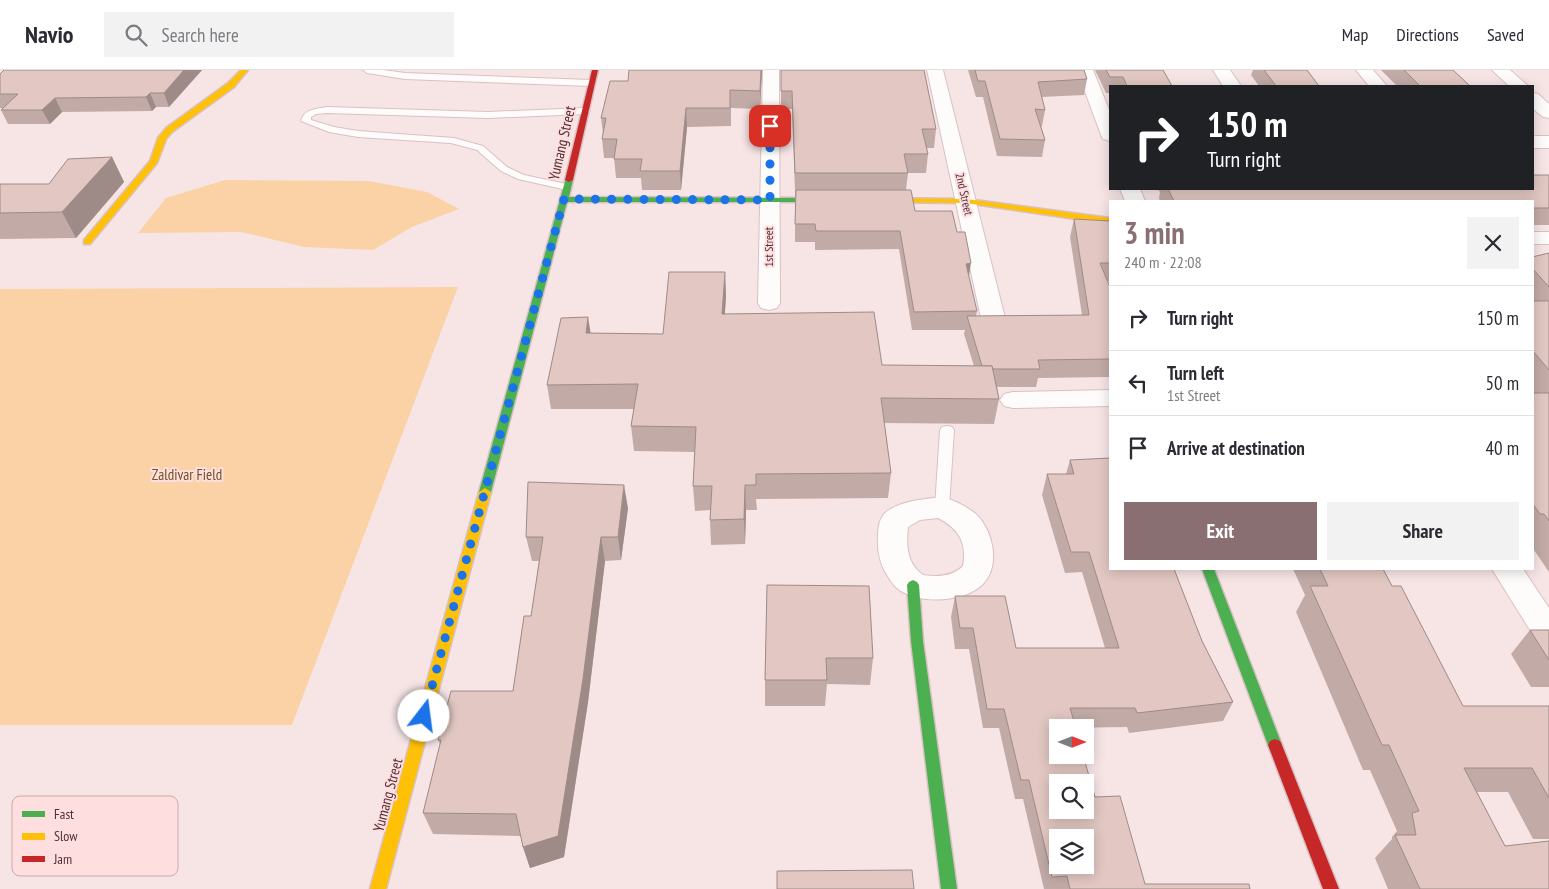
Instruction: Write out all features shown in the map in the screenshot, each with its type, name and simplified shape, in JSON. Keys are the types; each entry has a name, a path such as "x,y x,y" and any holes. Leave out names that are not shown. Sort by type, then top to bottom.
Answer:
{"street":[{"path":"87,242 154,161 162,138 169,130 230,86 245,70"},
{"name":"Yumang Street","path":"378,889 564,199 595,70"},
{"name":"1st Street","path":"769,303 771,70"},
{"name":"2nd Street","path":"935,70 993,318"},
{"path":"1086,70 1109,132"},
{"path":"1222,70 1231,85"},
{"path":"1364,70 1377,85"},
{"path":"1500,70 1518,85"},
{"path":"1534,100 1549,113"},
{"path":"1534,142 1549,142"},
{"path":"564,199 839,200"},
{"path":"859,200 966,201 1109,221"},
{"path":"1534,238 1549,238"},
{"path":"1013,400 1109,398"},
{"path":"942,508 964,518 974,535 979,555 976,571 968,581 958,585 932,587 914,585 903,576 896,563 892,546 894,522 905,514 919,509 942,508"},
{"path":"1208,570 1331,889"},
{"path":"1508,570 1549,634"},
{"path":"914,585 917,641 949,889"}],"lane":[{"path":"367,70 405,76 591,83"},
{"path":"496,79 500,70"},
{"path":"567,187 521,177 504,169 480,148 451,140 385,124 327,110 313,112 307,116 306,122 332,130 385,124 585,111"},
{"path":"942,508 947,430"}],"green space":[{"path":"225,180 369,181 427,192 459,209 412,227 373,250 304,247 241,232 138,233 166,198"},
{"name":"Zaldivar Field","path":"458,287 292,725 0,725 0,289"}],"building":[{"path":"4,70 184,70 164,93 150,93 146,97 55,98 42,110 1,110 18,94 0,94 0,74"},
{"path":"629,70 761,70 760,91 730,90 730,108 686,108 680,171 640,171 642,159 614,159 617,139 602,139 606,118 601,118 610,81 628,81"},
{"path":"781,70 924,70 936,129 922,129 928,154 904,154 908,173 795,173 792,91 781,91"},
{"path":"975,70 1084,70 1087,79 1038,82 1045,110 1035,109 1045,140 1000,139 985,81 978,81"},
{"path":"1106,70 1163,70 1171,85 1127,85 1123,77 1110,77"},
{"path":"1264,70 1307,70 1318,85 1275,85"},
{"path":"1404,70 1453,70 1469,85 1419,85"},
{"path":"112,157 62,212 0,213 0,184 49,184 68,159"},
{"path":"1534,175 1549,175 1549,208 1534,208 1534,200 1174,200 1168,190 1534,190"},
{"path":"796,190 911,190 915,211 952,211 957,232 965,232 971,263 966,264 977,311 914,312 900,231 816,231 815,224 795,224"},
{"path":"1074,219 1109,221 1109,263 1100,263 1109,285 1109,359 1038,360 1040,369 993,369 992,366 982,366 967,316 1089,315"},
{"path":"1549,253 1549,287 1534,270 1534,257"},
{"path":"669,272 725,272 722,314 874,312 882,365 992,366 999,399 881,398 891,473 756,474 756,485 745,485 744,519 710,520 712,486 693,486 696,427 631,426 638,384 547,385 561,318 588,317 586,333 663,334"},
{"path":"1534,301 1549,301 1549,370 1534,352"},
{"path":"1534,393 1549,393 1549,521 1544,514 1540,514 1534,506"},
{"path":"1109,458 1109,570 1174,570 1202,641 1233,702 1137,713 1135,708 1070,708 1073,719 1049,719 1049,764 1086,764 1088,774 1049,774 1049,819 1094,819 1094,794 1095,797 1120,796 1145,884 1249,884 1250,889 1070,889 1067,876 1052,877 1051,874 1094,874 1094,829 1049,829 1049,864 1029,780 1021,780 1004,709 987,709 973,628 960,628 955,596 1005,596 1016,648 1119,648 1089,552 1071,552 1047,474 1074,474 1070,460"},
{"path":"528,482 624,485 618,537 601,537 583,679 558,836 523,847 516,814 423,813 441,740 438,740 451,691 513,691 524,616 531,616 543,537 526,537"},
{"path":"1320,570 1384,570 1392,586 1401,586 1463,706 1549,706 1549,798 1532,768 1464,768 1505,846 1549,841 1549,889 1420,889 1395,835 1416,835 1412,813 1419,811 1389,745 1382,745 1310,586 1328,586"},
{"path":"767,585 869,586 873,658 826,658 827,680 765,680"},
{"path":"1530,630 1549,630 1549,660"},
{"path":"912,870 914,889 777,889 777,871"}],"traffic: fast":[{"path":"485,492 569,180"},
{"path":"564,199 832,200"},
{"path":"1208,570 1275,745"},
{"path":"913,585 917,641 949,889"}],"traffic: slow":[{"path":"87,242 154,161 162,138 169,130 231,85 245,70"},
{"path":"875,200 966,201 1109,221"},
{"path":"378,889 485,492"}],"traffic: jam":[{"path":"569,180 595,70"},
{"path":"1275,745 1331,889"}],"route":[{"path":"424,716 564,199 770,200 770,126"}]}
